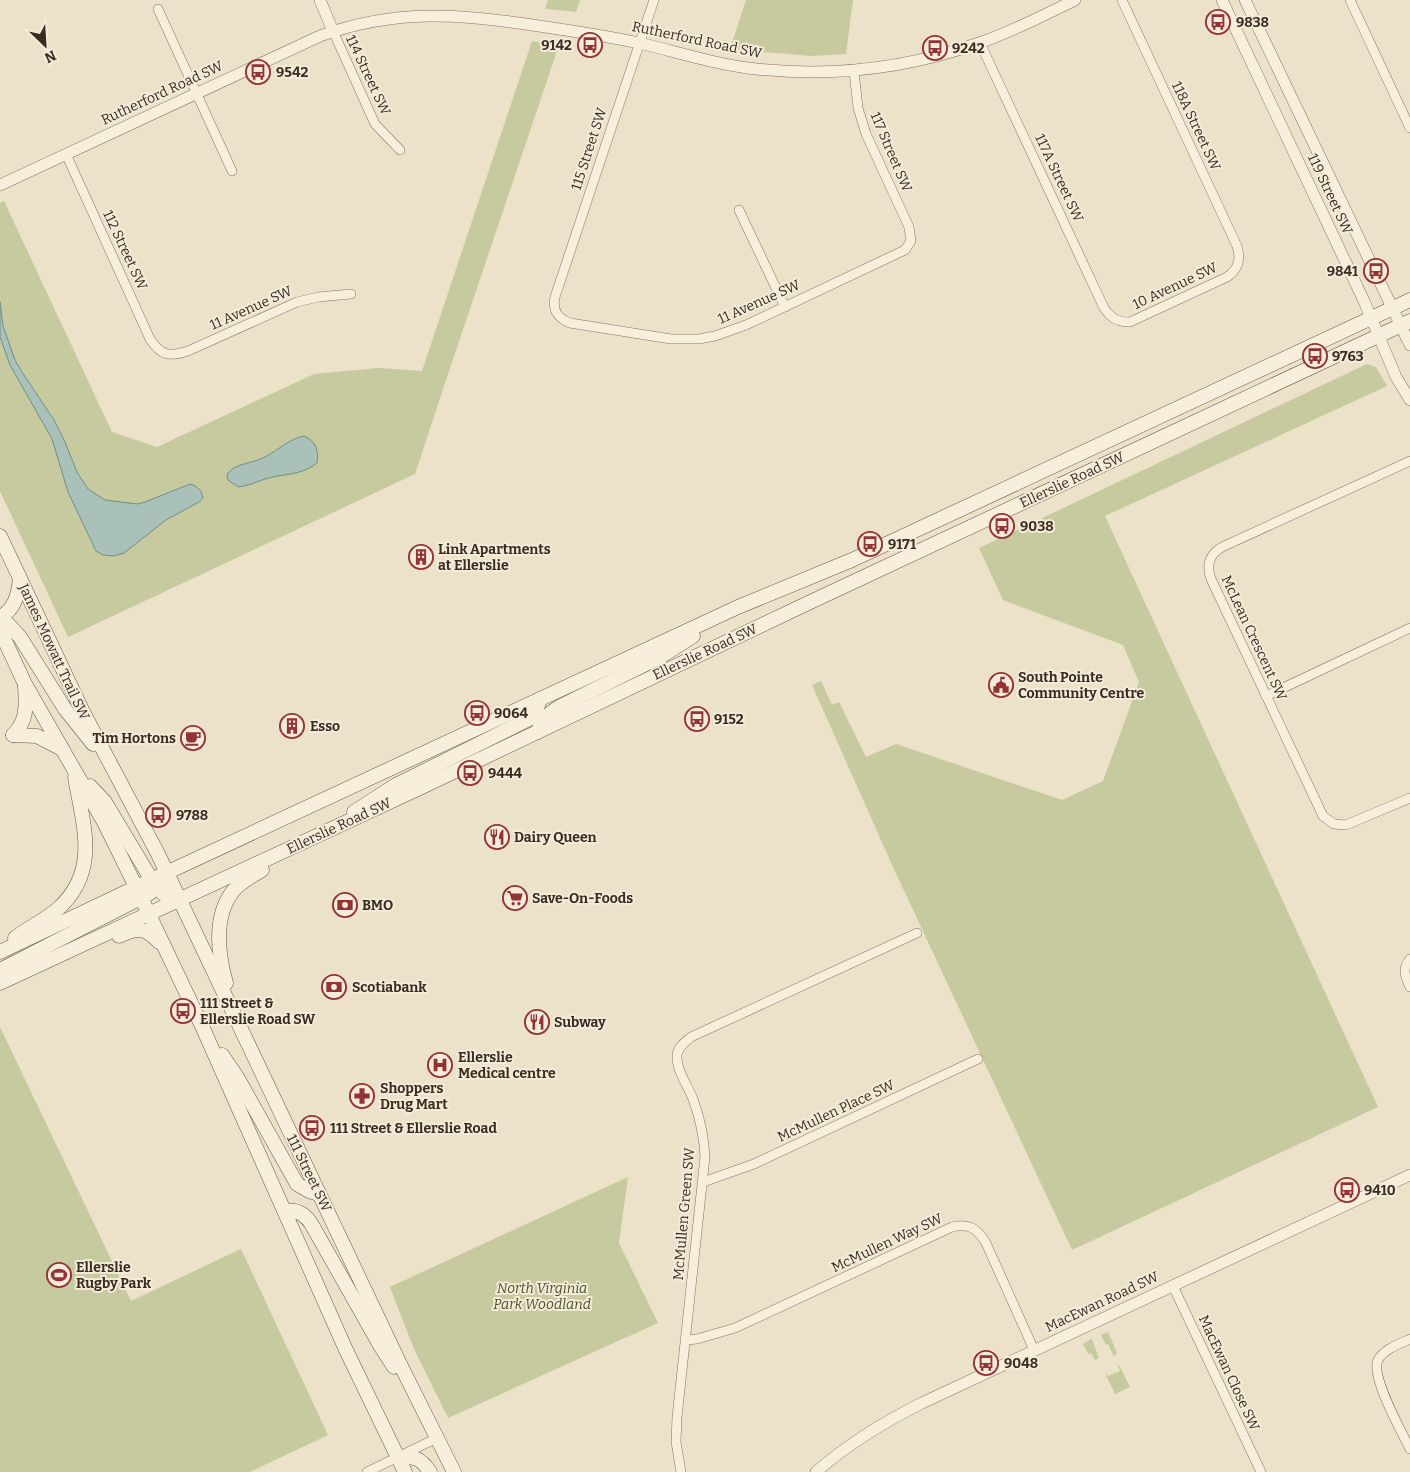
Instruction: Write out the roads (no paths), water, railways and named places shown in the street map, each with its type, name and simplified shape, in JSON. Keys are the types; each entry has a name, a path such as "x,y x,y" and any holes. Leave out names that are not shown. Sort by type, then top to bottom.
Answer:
{"main road":[{"name":"Ellerslie Road SW","path":"139,893 150,893 154,883 166,873 738,607 852,560 1410,300"},
{"name":"Ellerslie Road SW","path":"0,983 332,830 1406,323"},
{"name":"James Mowatt Trail SW","path":"0,536 82,710 166,873"},
{"path":"0,618 7,613 18,596 20,579"},
{"path":"538,732 541,722 546,716 561,706 660,657 738,607"},
{"path":"0,622 8,624 20,637 65,709 81,731 109,762"},
{"path":"0,630 25,684 104,822 139,893 202,1026 346,1350 405,1472"},
{"path":"25,684 26,710 24,720 21,728 13,735 37,736 62,749"},
{"path":"332,830 362,806 396,785 531,718 536,712 540,699"},
{"path":"74,769 105,802 154,883 168,897 179,900"},
{"path":"0,951 26,929 46,919 59,908 76,888 85,867 85,834 74,769"},
{"path":"236,1020 220,962 220,921 225,906 234,891 248,878 302,843"},
{"name":"111 Street SW","path":"166,873 454,1472"},
{"path":"0,951 139,893"},
{"path":"0,970 139,893"},
{"path":"0,990 133,930 150,932 164,949"},
{"path":"202,1026 237,1077 297,1184 319,1194"},
{"path":"285,1211 293,1210 299,1212 312,1224 381,1347 396,1370 411,1385"},
{"path":"398,1457 418,1459 423,1462 430,1472"}],"street":[{"path":"320,0 334,31"},
{"name":"115 Street SW","path":"553,306 654,0"},
{"name":"Rutherford Road SW","path":"1,184 320,36 368,22 403,16 447,15 491,18 639,43 705,60 756,69 806,72 854,70 891,66 919,60 980,43 1075,0"},
{"name":"118A Street SW","path":"1122,0 1237,246 1239,252 1238,265"},
{"name":"119 Street SW","path":"1222,0 1371,318 1396,377 1410,400"},
{"path":"1350,0 1410,128"},
{"name":"119 Street SW","path":"1246,1 1393,308 1406,323 1410,345"},
{"path":"158,9 232,171"},
{"name":"114 Street SW","path":"334,31 375,124 400,150"},
{"name":"117A Street SW","path":"980,43 1104,308 1112,318 1118,321"},
{"name":"117 Street SW","path":"854,70 858,108 866,134 909,227 911,241"},
{"name":"112 Street SW","path":"66,154 150,339 164,354"},
{"path":"739,210 785,307"},
{"name":"11 Avenue SW","path":"553,306 556,314 570,323 683,340 707,337 730,331 785,307 899,253 911,241"},
{"name":"10 Avenue SW","path":"1118,321 1130,322 1136,320 1227,277 1236,270 1238,265"},
{"name":"11 Avenue SW","path":"164,354 172,355 188,351 296,302 318,297 351,294"},
{"name":"McLean Crescent SW","path":"1410,461 1216,551 1209,560 1208,569 1318,810 1328,821 1334,824 1346,825 1410,798"},
{"path":"1266,696 1410,628"},
{"name":"McMullen Green SW","path":"681,1472 676,1431 703,1182 704,1148 701,1123 678,1063 677,1053 682,1044 691,1037 917,933"},
{"path":"1410,958 1405,969 1406,980 1410,987"},
{"name":"McMullen Place SW","path":"703,1182 754,1164 978,1059"},
{"name":"MacEwan Road SW","path":"816,1472 850,1445 889,1420 1034,1350 1410,1175"},
{"name":"McMullen Way SW","path":"686,1340 726,1332 952,1228 968,1225 977,1230 986,1243 1034,1350"},
{"name":"MacEwan Close SW","path":"1173,1286 1261,1472"},
{"path":"1410,1339 1384,1353 1377,1362 1376,1371 1380,1384 1410,1449"},
{"path":"367,1472 437,1438"}],"water":[{"path":"0,302 3,326 15,360 54,420 77,472 88,489 105,500 137,504 190,484 199,489 203,498 166,520 124,553 114,556 103,555 96,551 68,492 52,439 10,365 0,337"},
{"path":"304,436 314,444 318,454 317,463 311,467 299,472 272,477 238,487 228,480 227,475 233,469 264,457 292,440"}],"place":[{"name":"9838","path":"1218,22"},
{"name":"9142","path":"590,45"},
{"name":"9242","path":"935,48"},
{"name":"9542","path":"258,72"},
{"name":"9841","path":"1376,271"},
{"name":"9763","path":"1315,356"},
{"name":"9038","path":"1002,526"},
{"name":"9171","path":"870,544"},
{"name":"Link Apartments at Ellerslie","path":"421,557"},
{"name":"South Pointe Community Centre","path":"1001,685"},
{"name":"9064","path":"477,713"},
{"name":"9152","path":"697,719"},
{"name":"Esso","path":"292,726"},
{"name":"Tim Hortons","path":"193,738"},
{"name":"9444","path":"470,773"},
{"name":"9788","path":"158,815"},
{"name":"Dairy Queen","path":"497,837"},
{"name":"Save-On-Foods","path":"515,898"},
{"name":"BMO","path":"345,905"},
{"name":"Scotiabank","path":"334,987"},
{"name":"111 Street & Ellerslie Road SW","path":"183,1011"},
{"name":"Subway","path":"537,1022"},
{"name":"Ellerslie Medical centre","path":"440,1065"},
{"name":"Shoppers Drug Mart","path":"362,1096"},
{"name":"111 Street & Ellerslie Road","path":"312,1128"},
{"name":"9410","path":"1347,1190"},
{"name":"Ellerslie Rugby Park","path":"59,1275"},
{"name":"9048","path":"986,1363"}],"park label":[{"name":"North Virginia Park Woodland","path":"542,1296"}]}
